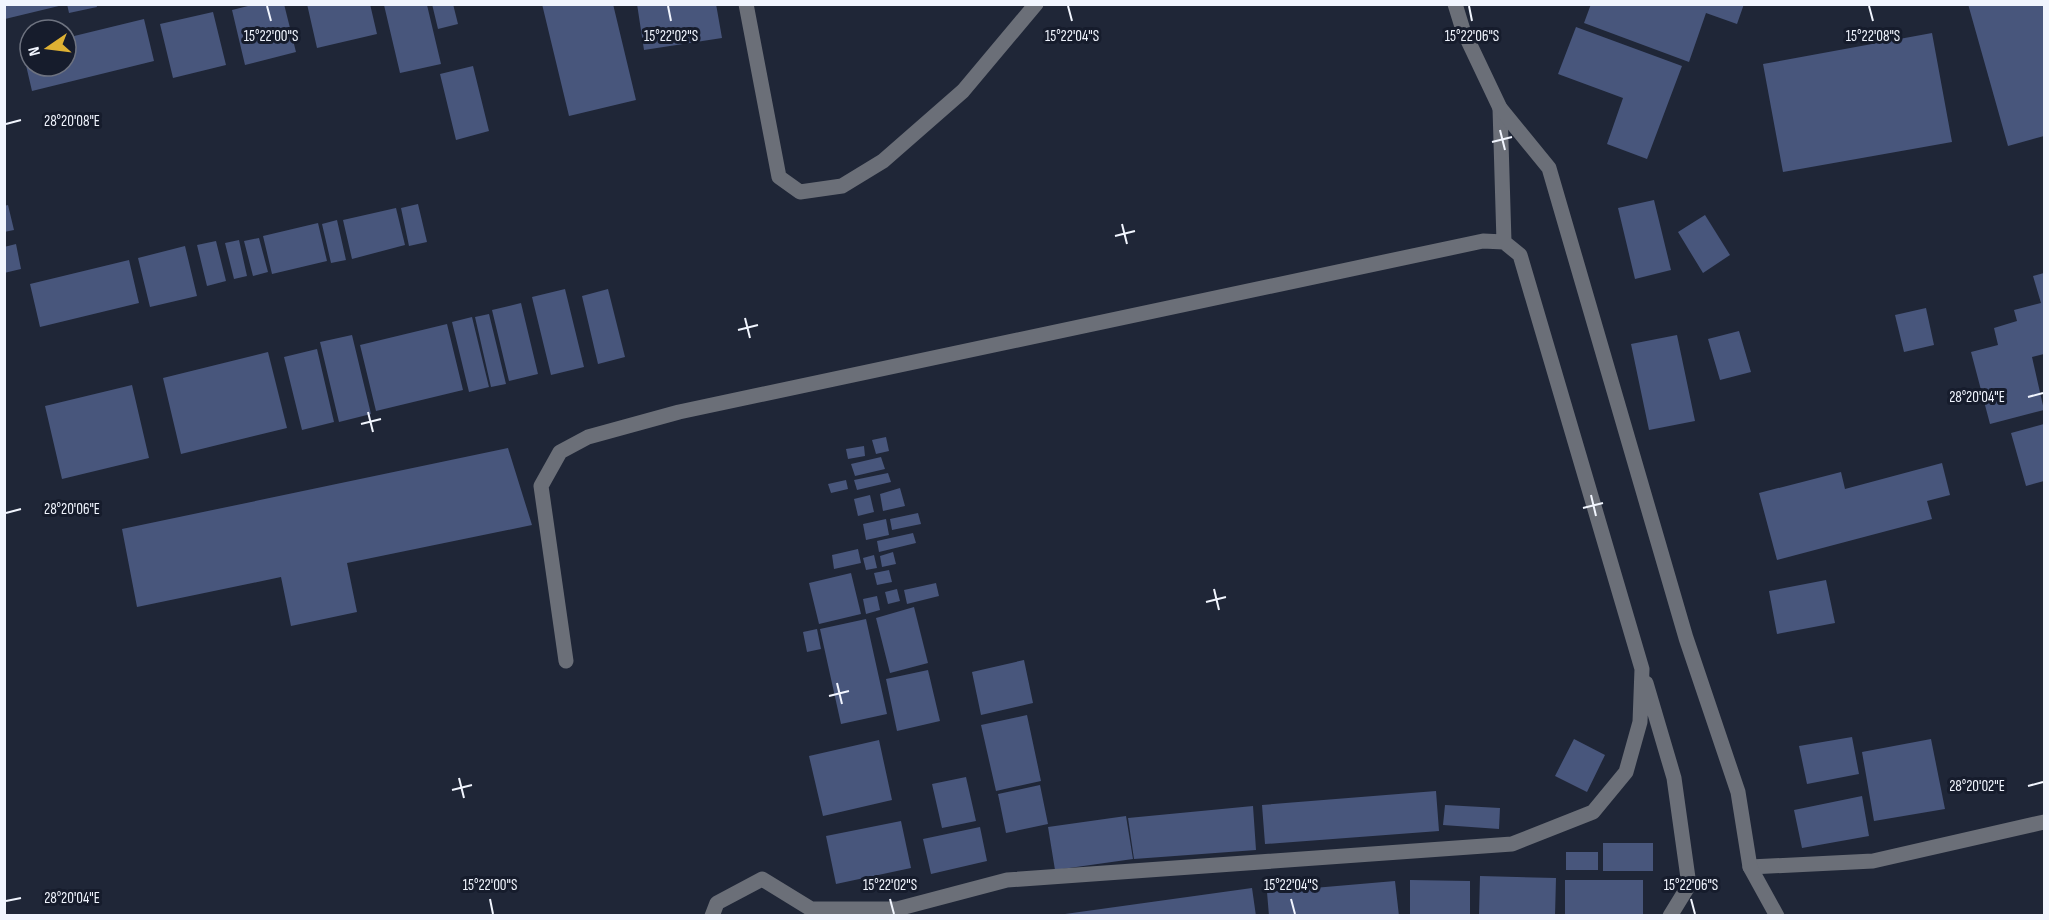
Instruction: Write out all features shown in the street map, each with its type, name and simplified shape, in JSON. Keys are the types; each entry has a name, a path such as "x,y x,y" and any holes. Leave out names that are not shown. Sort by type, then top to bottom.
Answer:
{"street":[{"path":"746,4 778,177 800,192 842,186 883,161 963,91 1036,4"},
{"path":"1455,4 1463,30 1500,108 1549,168 1686,638 1738,792 1749,867 1777,915"},
{"path":"1500,108 1504,242"},
{"path":"566,661 541,486 560,452 588,438 679,412 1483,241 1504,242 1520,255 1674,778 1689,885 1670,915"},
{"path":"712,915 717,903 762,879 811,909 897,909 1007,880 1512,844 1593,812 1626,772 1640,722 1642,669"},
{"path":"1749,867 1873,861 2044,822"}],"building":[{"path":"4,4 63,4 63,5 5,19"},
{"path":"67,4 96,4 97,7 69,13"},
{"path":"256,4 284,4 296,52 245,65 232,10"},
{"path":"307,4 370,4 377,34 317,48"},
{"path":"432,4 453,4 458,24 438,29"},
{"path":"542,4 613,4 636,100 569,116"},
{"path":"637,4 716,4 722,38 644,50"},
{"path":"1591,4 1744,4 1737,24 1706,13 1689,62 1584,23"},
{"path":"1968,4 2044,4 2044,136 2008,146"},
{"path":"384,5 427,5 441,64 400,73"},
{"path":"213,12 226,65 173,78 160,24"},
{"path":"144,19 154,61 32,91 29,78 78,78 78,35"},
{"path":"1576,27 1682,66 1647,159 1607,144 1623,98 1558,74"},
{"path":"1932,33 1952,142 1783,172 1763,64"},
{"path":"473,66 489,131 456,140 440,74"},
{"path":"1654,200 1671,270 1635,279 1618,208"},
{"path":"418,204 427,242 409,246 401,208"},
{"path":"8,205 14,230 4,232 4,206"},
{"path":"396,208 405,245 352,259 343,220"},
{"path":"1705,215 1730,255 1703,273 1678,232"},
{"path":"337,220 346,260 331,263 322,224"},
{"path":"318,223 327,261 272,274 263,236"},
{"path":"259,238 268,272 253,276 244,241"},
{"path":"239,240 247,276 234,279 225,243"},
{"path":"216,241 226,281 207,286 197,245"},
{"path":"16,244 21,269 4,273 4,247"},
{"path":"185,246 197,296 150,307 138,258"},
{"path":"129,260 139,303 40,327 30,284"},
{"path":"2044,273 2044,354 2032,357 2044,410 1990,424 1971,352 1998,345 1994,328 2017,321 2014,310 2041,303 2033,276"},
{"path":"565,289 584,367 551,375 532,297"},
{"path":"608,289 625,357 598,364 582,296"},
{"path":"521,303 538,374 509,381 492,310"},
{"path":"1926,308 1934,345 1904,352 1895,315"},
{"path":"489,314 506,384 491,387 475,317"},
{"path":"472,317 489,387 469,392 452,322"},
{"path":"447,324 463,390 376,411 360,345"},
{"path":"1739,331 1751,372 1720,380 1708,339"},
{"path":"352,335 371,414 339,422 320,342"},
{"path":"1677,335 1695,421 1649,430 1631,344"},
{"path":"317,349 334,422 302,430 284,357"},
{"path":"268,352 287,428 181,454 163,378"},
{"path":"132,385 149,458 62,479 45,406"},
{"path":"2044,424 2044,481 2026,486 2011,433"},
{"path":"886,437 889,451 876,454 872,440"},
{"path":"864,446 865,456 848,459 846,449"},
{"path":"508,448 532,525 347,563 357,612 291,626 281,577 137,607 122,529"},
{"path":"881,457 885,469 855,476 851,464"},
{"path":"1942,463 1950,495 1927,501 1932,519 1777,560 1759,493 1841,472 1845,489"},
{"path":"888,473 891,482 857,490 854,480"},
{"path":"846,480 848,489 831,493 828,484"},
{"path":"900,488 905,506 883,511 880,494"},
{"path":"870,495 874,512 858,516 854,499"},
{"path":"918,513 921,524 892,530 890,519"},
{"path":"886,519 889,535 866,540 863,524"},
{"path":"913,533 916,543 879,552 877,541"},
{"path":"858,549 861,563 834,569 832,555"},
{"path":"893,552 896,564 882,567 880,556"},
{"path":"874,555 877,568 866,570 863,558"},
{"path":"889,570 892,582 877,585 874,573"},
{"path":"851,573 861,614 819,624 809,583"},
{"path":"1826,580 1835,623 1777,634 1769,591"},
{"path":"936,583 939,596 907,604 904,590"},
{"path":"897,589 900,601 888,604 885,592"},
{"path":"877,596 880,610 866,614 863,599"},
{"path":"914,607 928,663 890,673 876,618"},
{"path":"866,619 887,714 841,724 820,629"},
{"path":"817,629 821,649 807,652 803,632"},
{"path":"1024,660 1033,703 981,715 972,672"},
{"path":"928,670 940,721 897,731 886,679"},
{"path":"1027,715 1041,781 996,791 981,725"},
{"path":"1852,737 1859,774 1807,784 1799,746"},
{"path":"1574,739 1605,755 1587,792 1555,776"},
{"path":"1931,739 1945,809 1874,821 1862,752"},
{"path":"879,740 892,800 823,816 809,756"},
{"path":"966,777 976,821 942,828 932,784"},
{"path":"1040,785 1048,824 1006,833 998,794"},
{"path":"1436,791 1439,831 1265,844 1262,805"},
{"path":"1862,796 1869,836 1802,848 1794,810"},
{"path":"1445,805 1500,808 1499,829 1443,825"},
{"path":"1253,806 1256,850 1134,859 1128,818"},
{"path":"1126,816 1133,859 1055,870 1048,827"},
{"path":"901,821 911,868 836,884 826,836"},
{"path":"980,827 987,861 931,874 923,839"},
{"path":"1603,843 1653,843 1653,871 1603,871"},
{"path":"1566,852 1598,852 1598,870 1566,870"},
{"path":"1480,876 1556,878 1555,916 1479,916"},
{"path":"1410,880 1470,881 1470,916 1410,916"},
{"path":"1565,880 1643,880 1643,916 1565,916"},
{"path":"1395,881 1399,916 1269,916 1267,892"},
{"path":"1252,888 1256,916 1065,916 1065,914"}]}
